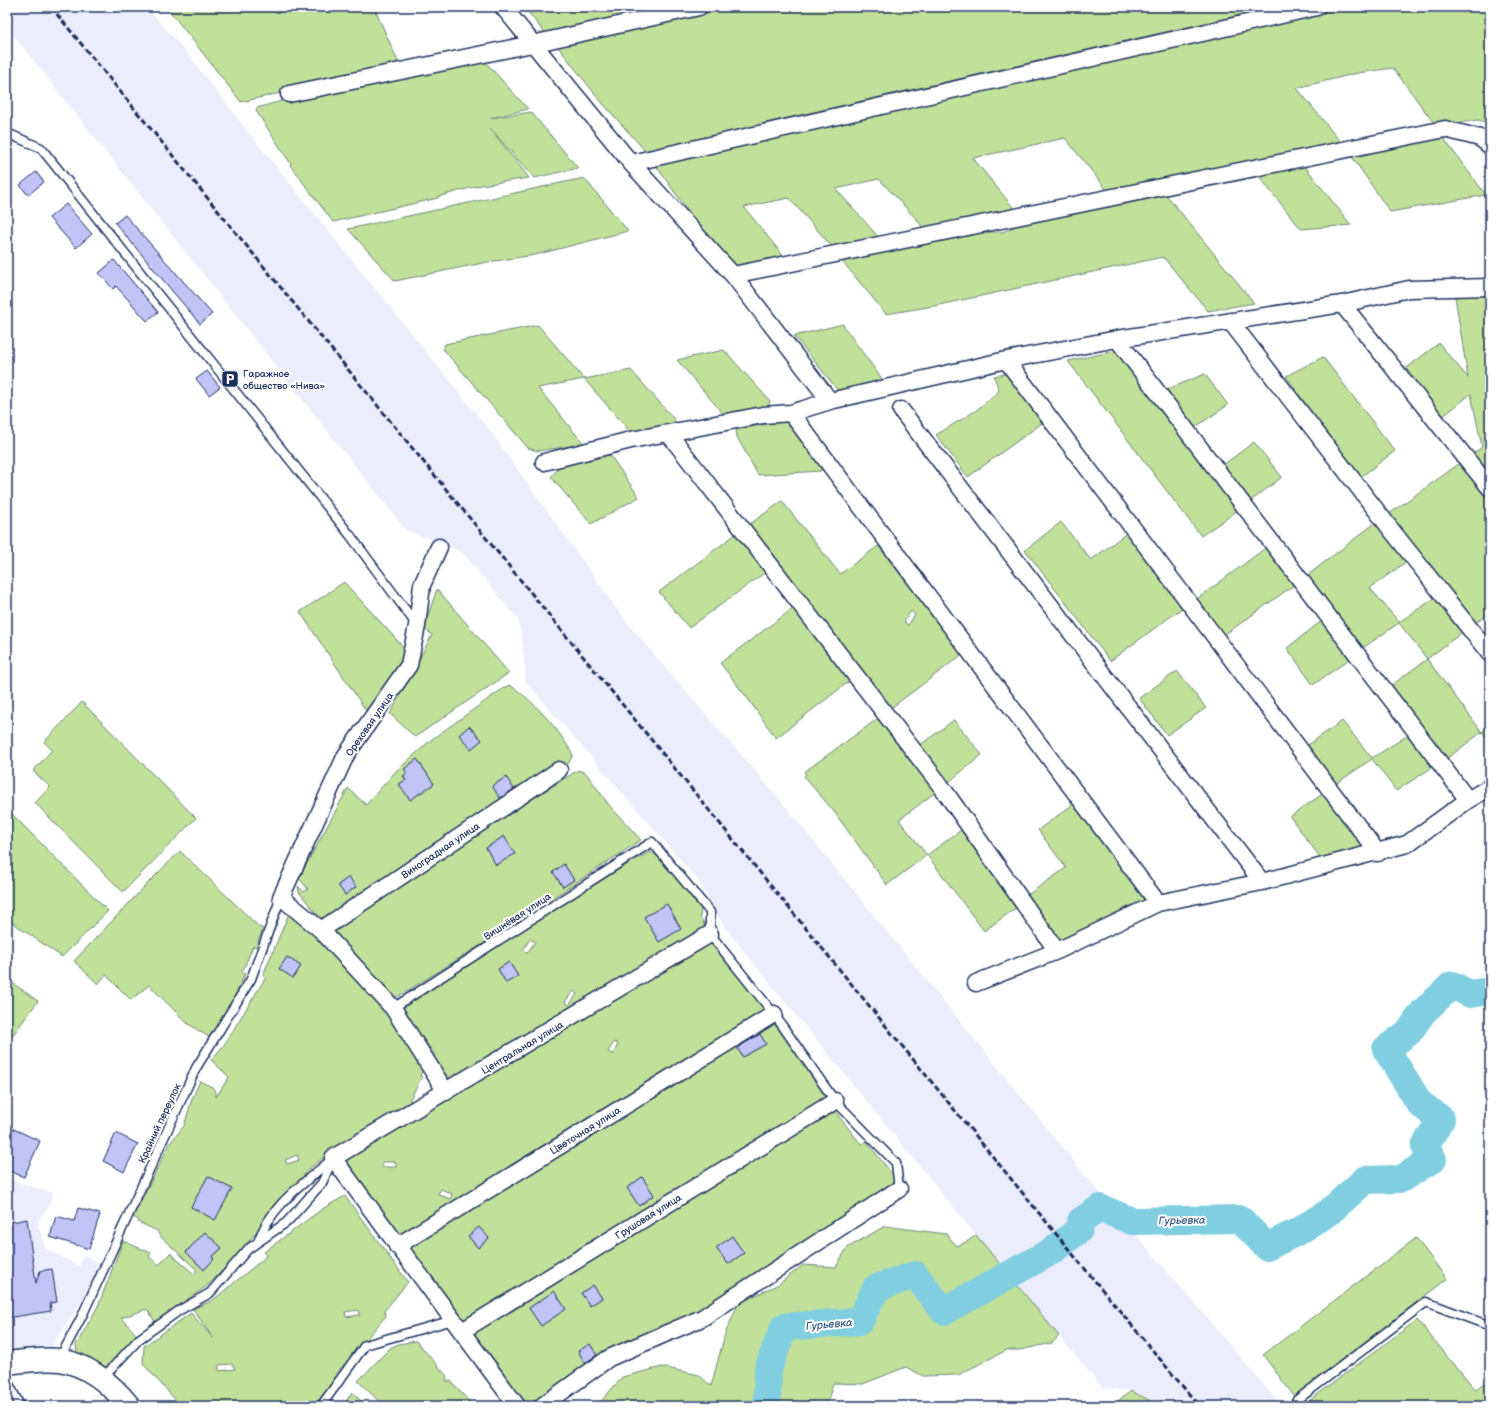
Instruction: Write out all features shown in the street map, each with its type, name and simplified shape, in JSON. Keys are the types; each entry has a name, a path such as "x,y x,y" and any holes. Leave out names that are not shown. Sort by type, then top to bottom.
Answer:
{"main road":[{"path":"7,1363 59,1360 78,1365 101,1379 129,1406"}],"street":[{"path":"502,7 631,163 734,275 830,401"},
{"path":"289,94 532,44 699,7"},
{"path":"631,163 1317,7"},
{"path":"734,275 1445,129 1480,138 1490,146"},
{"path":"544,462 631,440 763,415 791,413 830,401 1006,360 1117,339 1342,304 1409,289 1490,287"},
{"path":"1342,304 1490,488"},
{"path":"1230,321 1393,532 1490,654"},
{"path":"1117,339 1468,800"},
{"path":"1006,360 1378,853"},
{"path":"901,410 1262,882"},
{"path":"791,413 1158,903"},
{"path":"669,434 941,786 1057,951"},
{"name":"Ореховая улица","path":"282,897 346,755 409,665 417,626 422,585 439,547"},
{"name":"Виноградная улица","path":"321,930 559,770"},
{"path":"976,982 1057,951 1158,903 1262,882 1378,853 1407,844 1468,800 1490,788"},
{"path":"282,897 321,930 393,1008 446,1092"},
{"name":"Центральная улица","path":"333,1158 710,934"},
{"name":"Цветочная улица","path":"397,1246 774,1014"},
{"name":"Грушовая улица","path":"457,1325 835,1101"},
{"path":"333,1158 517,1406"},
{"path":"542,1406 609,1358 702,1318 899,1189"}],"lane":[{"path":"7,133 41,148 350,535 417,626"},
{"name":"Вишнёвая улица","path":"393,1008 652,842 710,912 710,934"},
{"name":"Крайний переулок","path":"59,1360 85,1309 196,1068 251,979 282,897"},
{"path":"710,934 774,1014 835,1101 896,1163 899,1189"},
{"path":"258,1242 263,1228 284,1200 333,1158"},
{"path":"101,1379 139,1339 180,1310 210,1293 248,1249 287,1222 322,1183 333,1158"},
{"path":"1295,1406 1297,1400 1426,1302 1490,1326"},
{"path":"321,1406 365,1345 457,1325"},
{"path":"7,1380 20,1406"}],"shaded area":[{"path":"7,7 146,7 180,45 254,139 488,428 627,623 781,801 1080,1169 1282,1406 1155,1406 1151,1400 1131,1391 1103,1388 1048,1323 725,928 698,880 526,682 522,638 518,619 463,553 406,530 7,27"},
{"path":"7,1179 53,1193 48,1208 40,1217 38,1225 46,1249 79,1266 84,1255 102,1265 86,1294 48,1353 7,1356"}],"green space":[{"path":"178,7 374,7 400,66 241,102 169,10"},
{"path":"524,7 690,7 547,36"},
{"path":"736,7 1296,7 648,154 598,98 555,43"},
{"path":"1347,7 1490,7 1490,123 1478,120 1436,126 1393,68 1358,73 1297,88 1343,145 1110,194 1065,138 973,158 1016,211 925,232 919,222 879,179 836,189 881,240 834,249 789,198 744,207 785,258 738,269 695,221 654,163 975,93"},
{"path":"479,55 528,109 491,118 531,112 578,168 534,178 490,128 529,178 481,185 437,197 438,198 333,222 290,165 291,164 256,111 257,108 299,96"},
{"path":"1441,135 1486,195 1390,212 1350,154"},
{"path":"1303,164 1351,225 1301,229 1257,174"},
{"path":"584,178 628,231 535,255 488,262 395,281 348,229"},
{"path":"1164,192 1254,303 1208,311 1163,257 934,306 886,314 842,261 980,232 1002,232 1026,222"},
{"path":"1490,292 1490,480 1470,456 1482,447 1471,394 1441,418 1404,370 1439,343 1468,378 1455,297"},
{"path":"843,324 885,383 840,393 794,336"},
{"path":"538,325 584,379 538,388 584,444 537,451 528,448 443,349 445,344"},
{"path":"724,350 770,401 768,408 726,417 677,360"},
{"path":"1120,350 1240,509 1201,536 1068,361"},
{"path":"1323,357 1395,451 1358,479 1286,376"},
{"path":"631,370 681,427 633,435 584,379"},
{"path":"1006,374 1015,378 1045,421 968,477 936,435 975,411 999,391 994,376"},
{"path":"1205,374 1228,405 1191,430 1163,391"},
{"path":"787,420 821,463 821,471 758,475 737,437 736,430"},
{"path":"1254,442 1282,477 1247,504 1219,468"},
{"path":"610,455 639,497 591,524 551,477 559,467"},
{"path":"1463,461 1490,495 1490,613 1473,625 1386,516"},
{"path":"782,501 840,574 878,546 963,654 887,711 746,527","holes":["911,611 915,615 908,625 904,622"]},
{"path":"1379,520 1410,559 1370,588 1399,622 1438,596 1464,631 1427,659 1399,623 1360,650 1304,578"},
{"path":"1061,522 1091,560 1128,532 1185,606 1110,661 1025,550"},
{"path":"737,533 767,571 689,628 659,592"},
{"path":"1268,546 1297,583 1220,638 1193,602"},
{"path":"344,582 406,650 392,680 369,715 300,612"},
{"path":"437,589 509,673 415,737 390,714 432,635 425,629 425,624"},
{"path":"795,607 851,680 776,738 720,663"},
{"path":"1324,619 1354,656 1313,685 1287,648"},
{"path":"1427,659 1482,732 1445,760 1389,687"},
{"path":"1177,671 1206,708 1167,735 1139,698"},
{"path":"510,685 528,699 561,735 573,755 568,764 329,917 320,918 299,892 298,886 304,892 308,889 299,878 348,788 366,805 394,773 432,739 505,687"},
{"path":"82,702 196,818 123,892 35,803 50,787 33,771 52,750 44,742"},
{"path":"880,717 937,791 899,820 927,855 887,885 832,809 804,777 806,774 804,772"},
{"path":"954,720 982,755 945,785 916,748"},
{"path":"1342,721 1372,758 1413,732 1436,765 1396,791 1372,759 1334,785 1305,747"},
{"path":"1490,726 1490,741 1482,732"},
{"path":"578,770 586,773 609,805 641,840 481,945 397,997 393,996 334,932 336,925"},
{"path":"1328,790 1364,846 1362,851 1323,861 1290,817"},
{"path":"1076,802 1145,895 1143,904 1060,941 1026,896 1066,868 1038,830"},
{"path":"7,809 108,911 62,957 7,919 7,845 10,847 7,844"},
{"path":"965,827 1020,905 984,931 927,855"},
{"path":"180,851 259,927 263,929 256,947 253,946 242,973 245,974 230,1007 210,1038 187,1023 149,985 131,1000 106,975 98,984 74,961"},
{"path":"650,852 658,856 701,909 700,918 703,921 705,929 451,1080 448,1079 448,1076 444,1073 434,1057 435,1055 403,1010 403,1007 615,871","holes":["530,939 535,942 527,953 523,950","573,991 577,994 569,1005 565,1002"]},
{"path":"290,911 298,917 366,988 411,1046 424,1067 420,1076 422,1077 410,1099 412,1102 333,1150 309,1169 234,1259 207,1286 155,1322 147,1309 121,1318 137,1335 104,1370 77,1354 76,1345 98,1306 123,1241 151,1253 149,1257 159,1265 170,1253 194,1274 197,1270 159,1235 157,1230 138,1222 139,1220 133,1217 170,1143 184,1126 192,1099 200,1081 212,1087 216,1092 216,1097 229,1077 211,1060 224,1045 266,977 263,975","holes":["297,1155 299,1160 287,1164 285,1160"]},
{"path":"705,941 717,948 763,1007 762,1014 399,1237 345,1161","holes":["614,1042 618,1044 613,1055 608,1052","382,1162 396,1162 396,1167 382,1167","441,1189 452,1194 450,1199 438,1194"]},
{"path":"7,979 38,1001 10,1039 7,1037"},
{"path":"768,1023 775,1024 826,1091 826,1098 463,1322 406,1247"},
{"path":"832,1108 861,1144 866,1141 897,1180 855,1214 766,1273 579,1378 533,1406 523,1405 469,1332"},
{"path":"345,1196 408,1282 384,1311 386,1316 336,1374 329,1388 314,1406 181,1406 143,1364 144,1346 191,1313 213,1338 193,1309 213,1300 262,1260 266,1256 264,1252 322,1209","holes":["359,1310 360,1315 346,1317 345,1312","232,1364 235,1369 219,1371 219,1365"]},
{"path":"885,1226 946,1234 957,1246 976,1235 1059,1336 1052,1343 1020,1350 1007,1350 958,1375 923,1376 906,1367 863,1384 833,1383 827,1406 597,1406 622,1377 662,1367 699,1375 711,1386 725,1334 738,1304 779,1284 803,1265 836,1267 847,1248"},
{"path":"1416,1238 1447,1279 1294,1396 1263,1355"},
{"path":"1417,1320 1476,1390 1490,1381 1490,1406 1302,1406"},
{"path":"416,1341 447,1376 446,1381 451,1381 473,1406 384,1406 358,1381 390,1348 398,1344"},
{"path":"1131,1391 1151,1401 1155,1406 1111,1406"},
{"path":"352,1392 366,1406 343,1406"}],"building":[{"path":"36,172 44,182 28,195 20,185"},
{"path":"66,204 92,234 76,248 49,218"},
{"path":"125,215 212,314 200,324 115,223"},
{"path":"114,260 158,312 147,321 116,286 113,289 99,273"},
{"path":"207,371 220,387 209,395 196,379"},
{"path":"469,726 482,740 471,749 459,735"},
{"path":"417,759 434,784 410,800 399,784 406,780 403,776 407,773 404,769"},
{"path":"506,777 514,789 500,798 492,786"},
{"path":"504,836 515,854 496,865 486,848"},
{"path":"564,864 574,880 563,887 553,872"},
{"path":"349,877 356,887 345,895 338,885"},
{"path":"667,904 681,929 659,942 644,917"},
{"path":"287,957 301,966 293,978 279,969"},
{"path":"509,962 518,976 506,983 498,969"},
{"path":"760,1034 766,1044 743,1057 737,1048"},
{"path":"7,1126 40,1141 24,1177 7,1170"},
{"path":"116,1133 138,1144 124,1172 103,1161"},
{"path":"208,1176 232,1189 215,1220 191,1207"},
{"path":"642,1177 654,1195 639,1206 627,1188"},
{"path":"78,1208 100,1214 89,1249 50,1237 56,1216 74,1221"},
{"path":"27,1219 36,1283 40,1271 52,1269 57,1302 50,1303 51,1311 7,1318 7,1223"},
{"path":"479,1227 489,1238 478,1248 468,1236"},
{"path":"205,1232 222,1248 212,1257 214,1259 204,1270 186,1252"},
{"path":"732,1236 744,1253 728,1264 716,1248"},
{"path":"593,1285 602,1298 590,1306 581,1293"},
{"path":"554,1291 566,1309 541,1326 529,1308"},
{"path":"590,1344 597,1355 585,1363 578,1351"}],"waterway":[{"name":"Гурьевка","path":"766,1406 768,1369 784,1327 860,1321 876,1288 915,1275 944,1311 1052,1251 1079,1230 1081,1221 1100,1208 1132,1221 1240,1219 1267,1247 1297,1232 1328,1213 1365,1180 1401,1179 1433,1159 1425,1146 1441,1119 1420,1104 1386,1049 1409,1032 1423,1012 1452,985 1470,994 1490,991"}],"railway":[{"path":"51,7 1075,1257 1199,1406"}],"place":[{"name":"Гаражное общество «Нива»","path":"230,379"}]}
